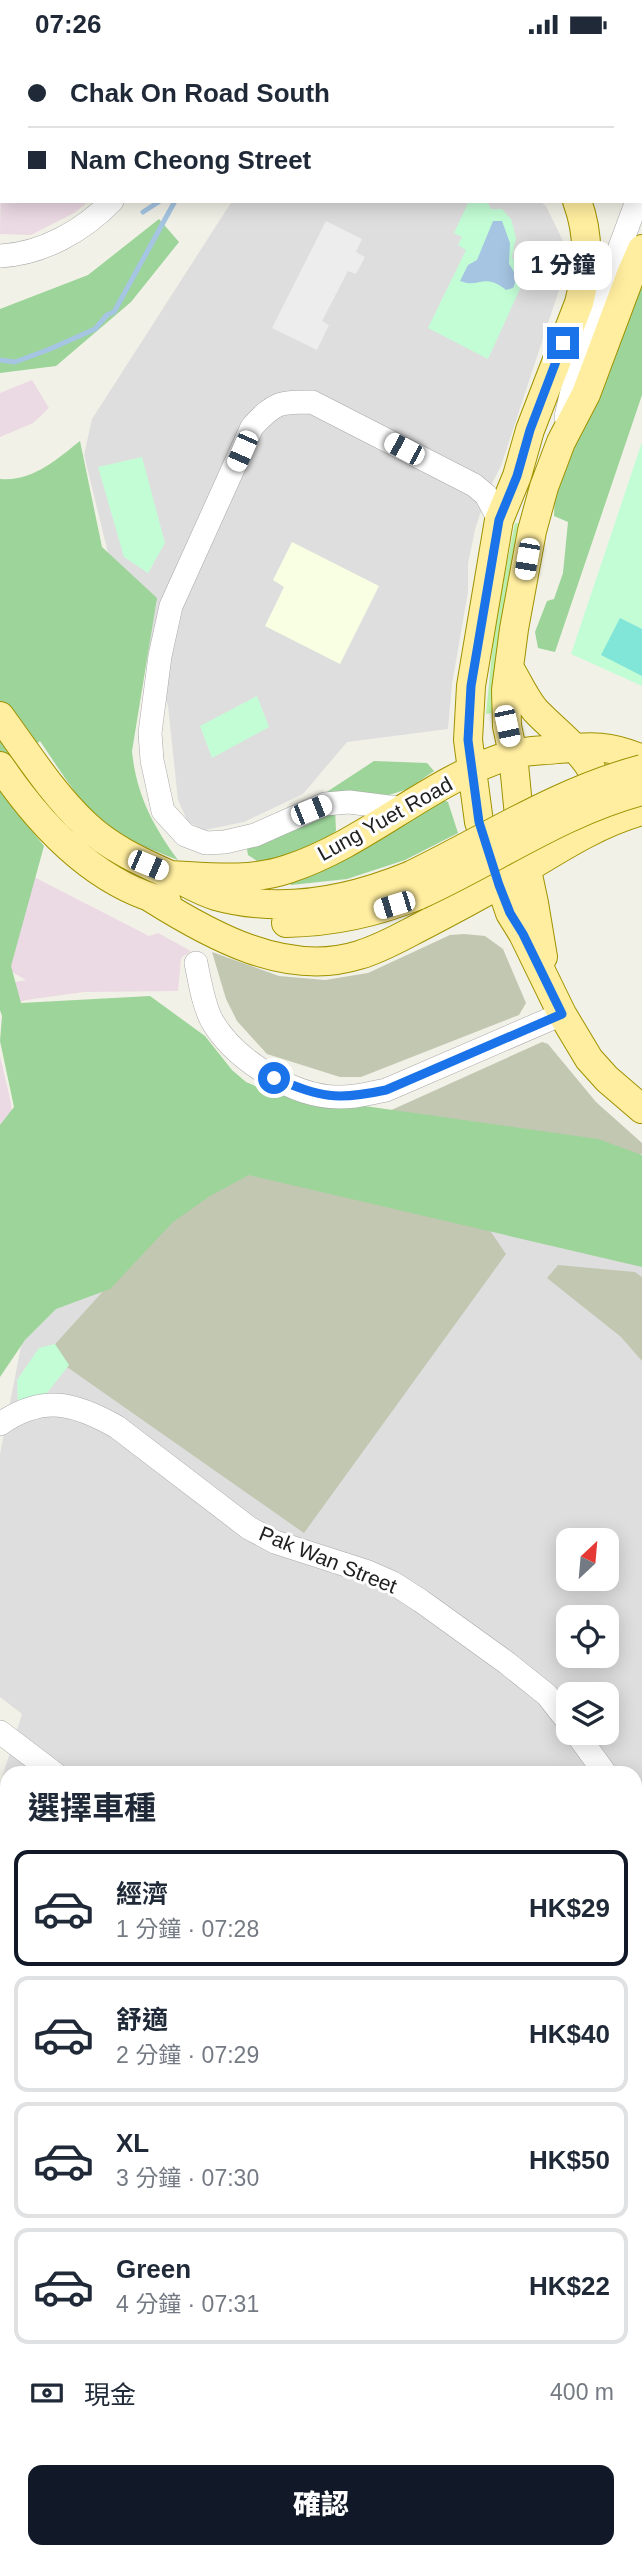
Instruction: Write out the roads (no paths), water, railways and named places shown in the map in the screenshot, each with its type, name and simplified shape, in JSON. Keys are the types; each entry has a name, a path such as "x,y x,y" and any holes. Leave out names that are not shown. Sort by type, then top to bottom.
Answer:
{"main road":[{"path":"578,203 586,227 587,250 583,286 499,520 471,686 468,740 479,822 510,913 562,1014 589,1059 607,1079 642,1109"},
{"path":"547,984 522,847 513,754 506,720 506,690 532,531 544,487 561,442 586,394 642,249"},
{"path":"509,667 534,709 575,748 597,779 601,801 598,827"},
{"name":"Lung Yuet Road","path":"0,716 52,788 87,826 132,857 215,895 238,901 285,904 334,900 385,885 414,886 606,802 642,791"},
{"name":"Lung Yuet Road","path":"171,875 249,877 284,870 349,842 473,770 513,754 613,747 642,758"},
{"name":"Lung Yuet Road","path":"150,898 238,920 279,923 342,919 394,905 414,886 553,800 615,776 642,769"},
{"name":"Lung Yuet Road","path":"6,775 29,805 67,845 113,880 225,939 282,958 305,961 356,956 377,949 458,908 598,827 642,811"},
{"path":"458,908 499,920 523,934"}],"street":[{"path":"0,256 35,250 59,240 109,203"},
{"path":"561,442 580,355 635,203"},
{"path":"517,476 542,433 562,386 580,355"},
{"path":"405,809 348,802 326,804 255,835 225,842 206,843 185,835 163,811 152,760 150,733 160,656 171,606 253,427 269,409 284,402 312,402 474,485 486,495 499,520"},
{"path":"196,963 210,1018 235,1051 274,1078 313,1093 335,1098 386,1090 562,1014"},
{"name":"Pak Wan Street","path":"0,1424 22,1411 50,1404 95,1414 117,1427 249,1528 275,1542 368,1572 393,1583 527,1679 556,1707"},
{"path":"0,1732 45,1766"},
{"path":"585,1745 600,1766"}],"waterway":[{"path":"143,212 157,203"},
{"path":"0,360 15,362 50,349 95,329 107,315 114,312 174,203"}]}
